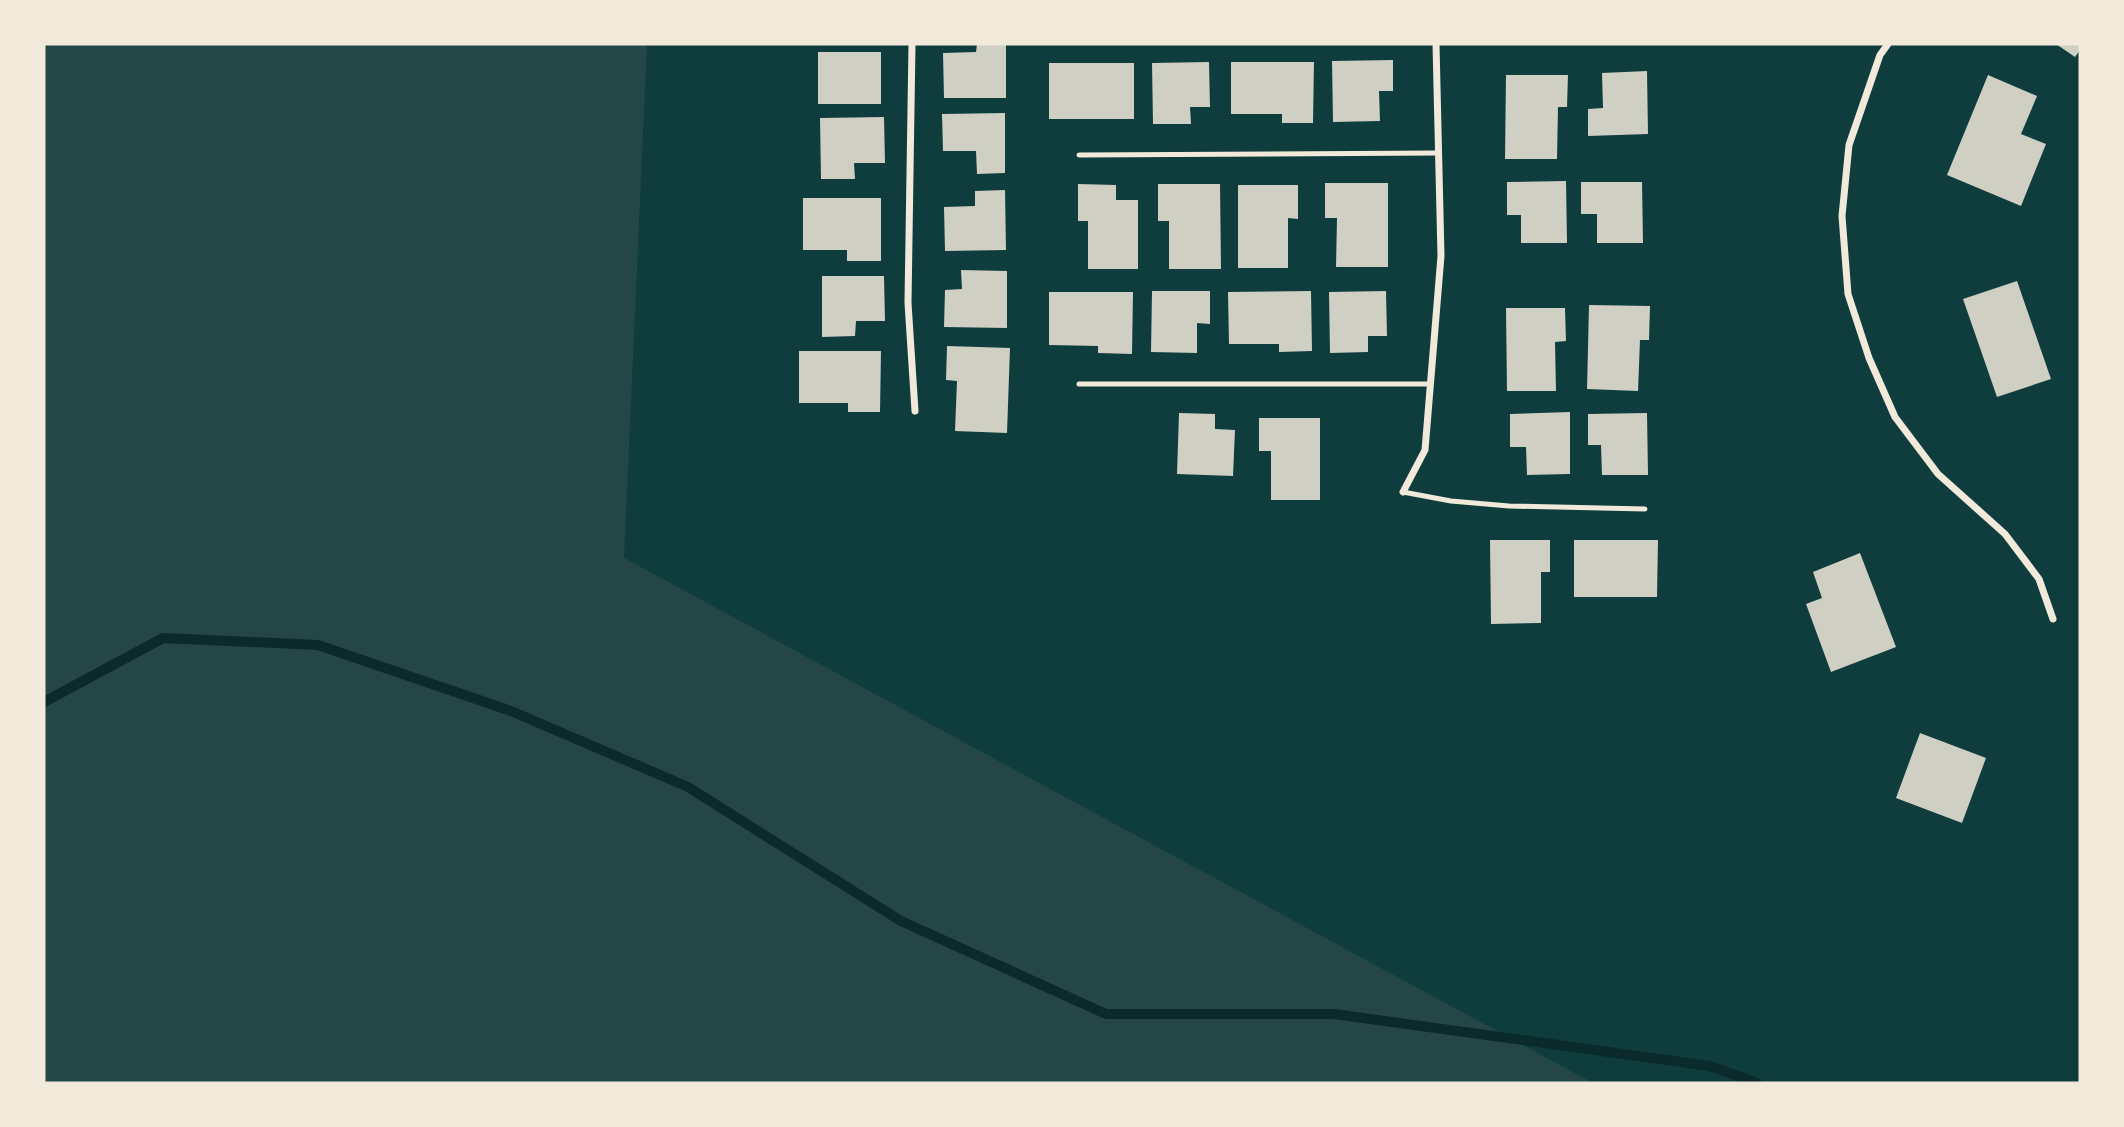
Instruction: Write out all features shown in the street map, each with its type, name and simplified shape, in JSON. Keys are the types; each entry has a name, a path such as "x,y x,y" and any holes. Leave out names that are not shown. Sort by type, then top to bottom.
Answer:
{"street":[{"path":"912,44 908,303 915,411"},
{"path":"1403,492 1425,450 1441,256 1436,44"},
{"path":"1888,44 1880,55 1849,145 1842,216 1848,294 1869,358 1895,417 1938,474 2005,534 2039,579 2053,619"}],"lane":[{"path":"1079,155 1438,153"},
{"path":"1079,383 1430,384"},
{"path":"1403,492 1451,501 1509,506 1645,509"}],"shaded area":[{"path":"44,44 647,44 624,558 1593,1083 44,1083"}],"building":[{"path":"977,44 1006,44 1006,98 944,98 943,53 976,52"},
{"path":"2056,44 2080,44 2080,50 2075,57"},
{"path":"818,52 881,52 881,104 818,104"},
{"path":"1393,60 1393,91 1379,91 1380,121 1333,122 1332,61"},
{"path":"1209,62 1210,107 1190,107 1191,124 1153,124 1152,63"},
{"path":"1231,62 1314,62 1313,123 1282,123 1282,114 1231,114"},
{"path":"1049,63 1134,63 1134,119 1049,119"},
{"path":"1647,71 1648,134 1588,136 1588,109 1603,108 1602,73"},
{"path":"1506,75 1568,75 1567,107 1558,107 1557,159 1505,159"},
{"path":"1988,75 2037,96 2021,134 2046,144 2021,206 1947,175"},
{"path":"1005,113 1005,173 977,174 976,151 943,151 942,114"},
{"path":"884,117 885,163 854,163 855,179 821,179 820,118"},
{"path":"1566,181 1567,243 1521,243 1521,215 1507,215 1507,182"},
{"path":"1581,182 1642,182 1643,243 1597,243 1597,214 1581,214"},
{"path":"1325,183 1388,183 1388,267 1336,267 1337,218 1325,218"},
{"path":"1078,184 1116,185 1116,200 1138,200 1138,269 1088,269 1088,221 1078,221"},
{"path":"1158,184 1220,184 1221,269 1169,269 1169,221 1158,221"},
{"path":"1238,185 1298,185 1298,219 1288,218 1288,268 1238,268"},
{"path":"1005,190 1006,250 945,251 944,207 975,206 975,191"},
{"path":"803,198 881,198 881,261 847,261 847,250 803,250"},
{"path":"961,270 1007,271 1007,328 944,327 945,290 962,289"},
{"path":"822,276 884,276 885,321 856,321 855,336 822,337"},
{"path":"2017,281 2051,379 1997,397 1963,299"},
{"path":"1152,291 1210,291 1210,324 1197,323 1197,353 1151,352"},
{"path":"1311,291 1312,351 1279,352 1279,344 1229,344 1228,292"},
{"path":"1386,291 1387,336 1368,336 1368,352 1330,353 1329,292"},
{"path":"1049,292 1133,292 1132,354 1098,353 1098,346 1049,345"},
{"path":"1589,305 1650,306 1649,340 1640,340 1638,391 1587,389"},
{"path":"1506,308 1565,308 1566,341 1555,342 1556,391 1507,391"},
{"path":"947,346 1010,348 1007,433 955,431 957,381 946,380"},
{"path":"799,351 881,351 880,412 848,412 848,403 799,403"},
{"path":"1570,412 1570,474 1527,475 1526,447 1510,447 1510,414"},
{"path":"1179,413 1215,414 1215,429 1235,430 1233,476 1177,474"},
{"path":"1647,413 1648,475 1602,475 1601,445 1588,445 1588,414"},
{"path":"1259,418 1320,418 1320,500 1271,500 1271,451 1259,451"},
{"path":"1490,540 1550,540 1550,572 1541,572 1541,623 1491,624"},
{"path":"1574,540 1658,540 1657,597 1574,597"},
{"path":"1860,553 1896,647 1831,672 1806,604 1822,598 1813,572"},
{"path":"1920,733 1986,758 1962,823 1896,798"}],"waterway":[{"path":"44,702 163,638 318,645 511,711 688,787 901,921 1106,1014 1334,1014 1710,1066 1757,1083"}]}
